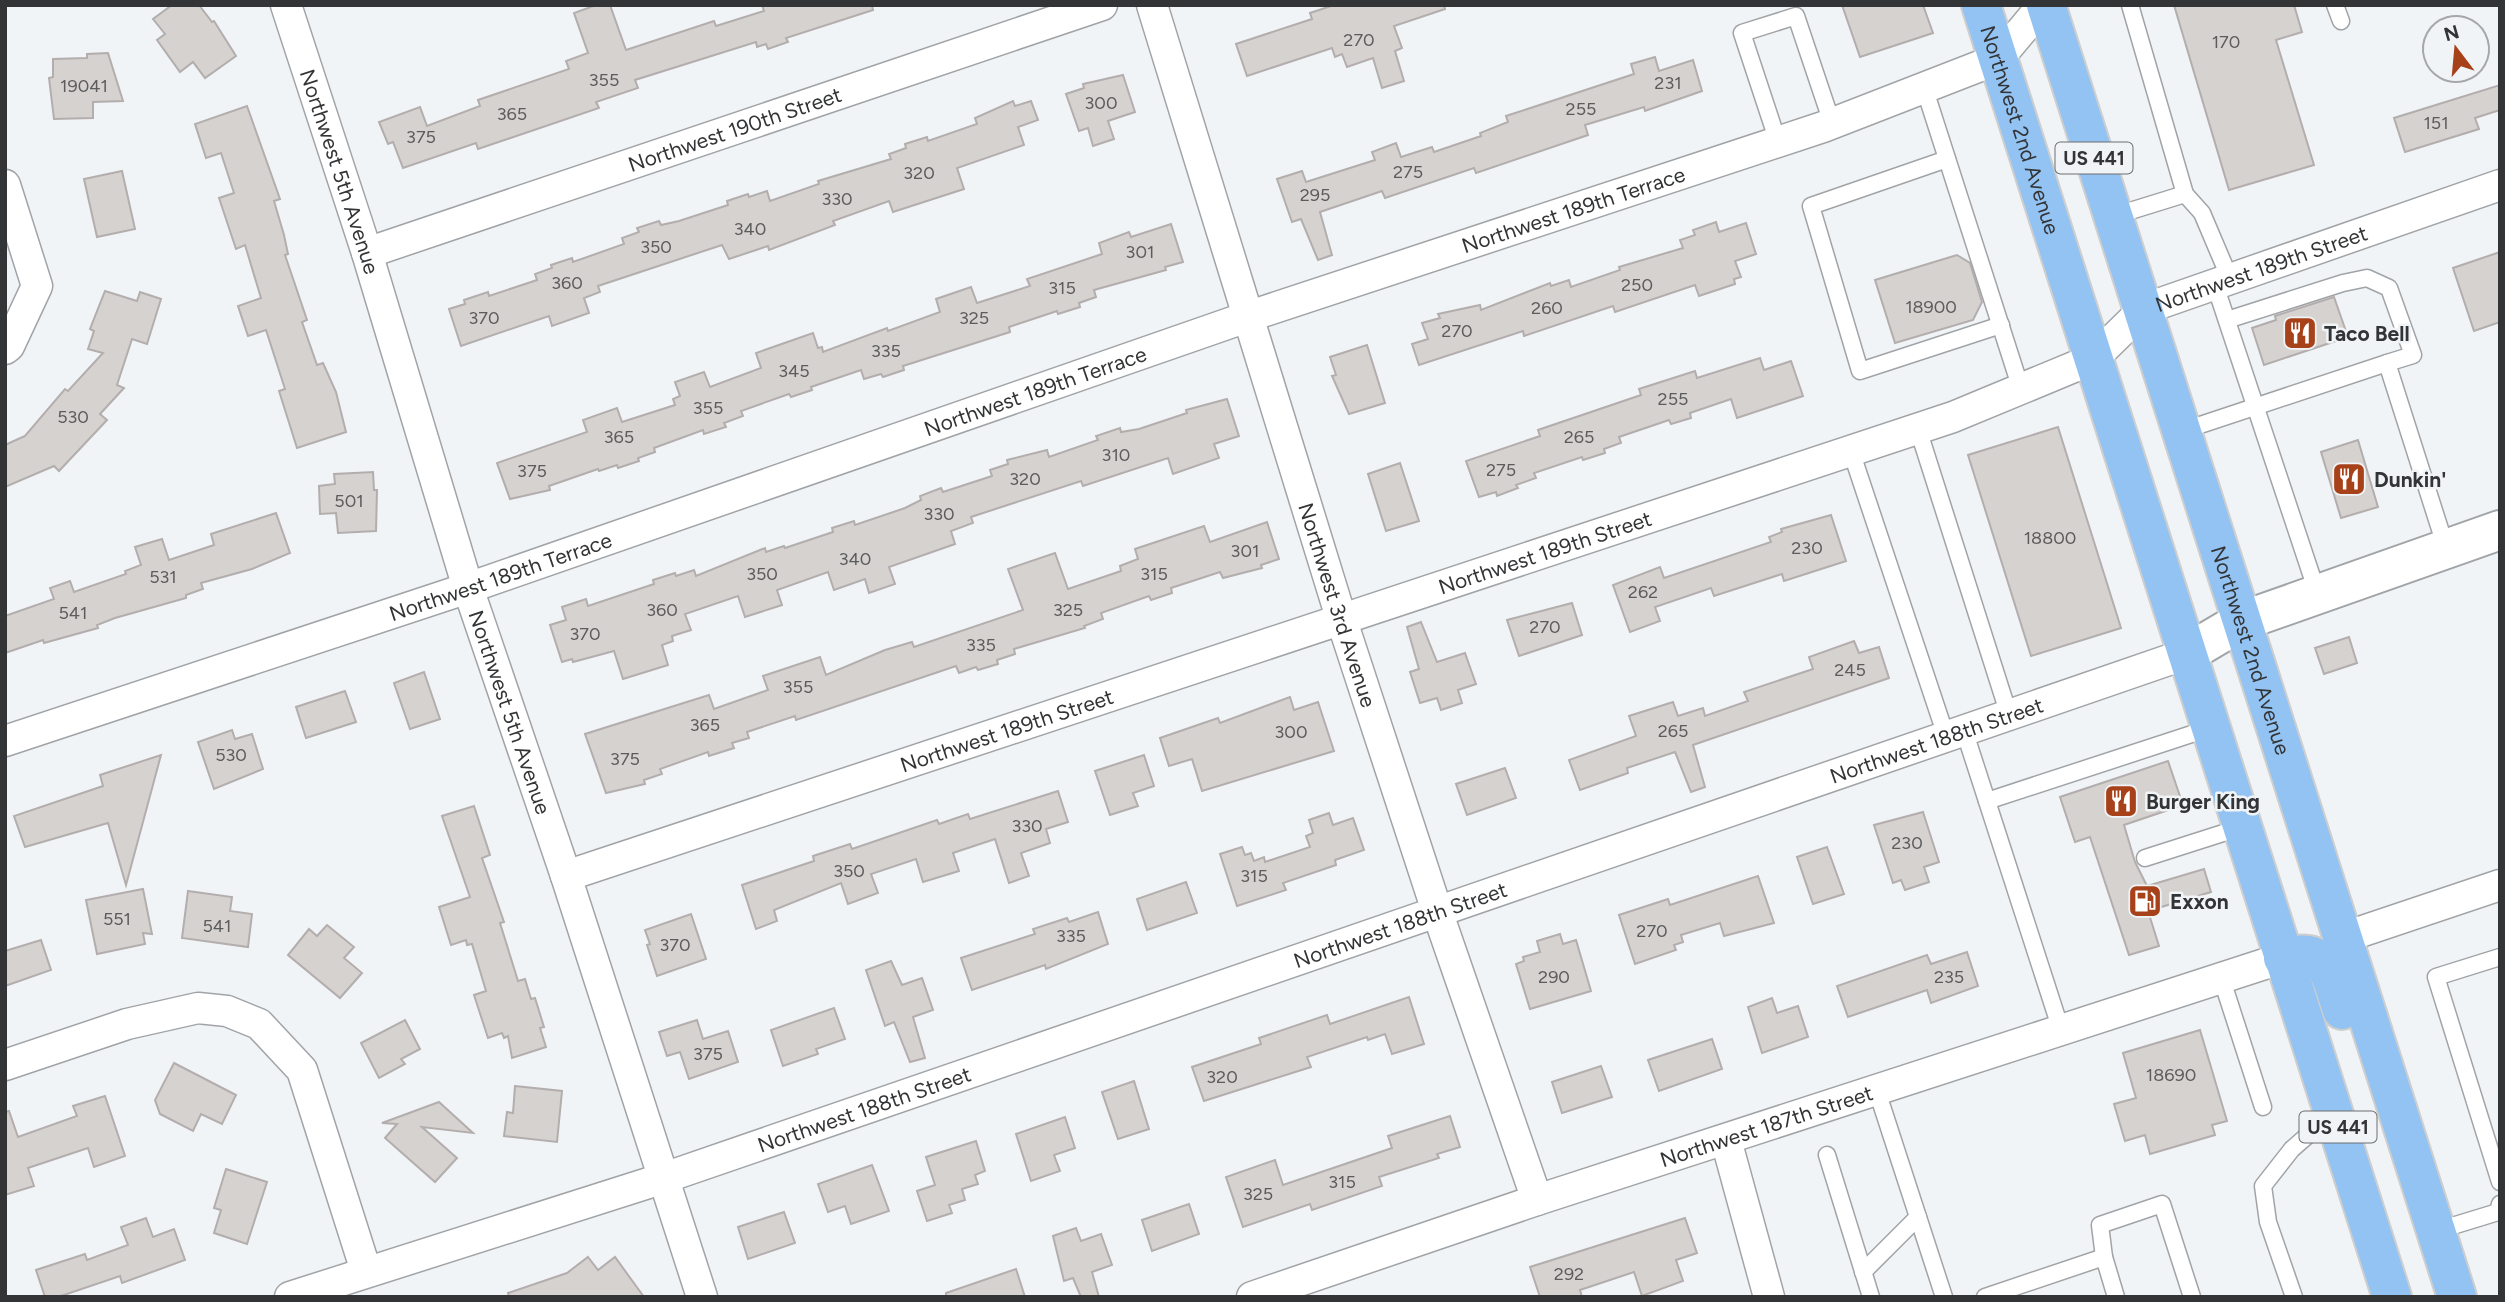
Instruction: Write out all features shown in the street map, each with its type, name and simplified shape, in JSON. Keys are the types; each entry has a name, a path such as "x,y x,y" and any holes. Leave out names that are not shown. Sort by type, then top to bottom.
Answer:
{"main road":[{"name":"Northwest 2nd Avenue","path":"1981,5 2392,1297"},
{"name":"Northwest 2nd Avenue","path":"2045,5 2457,1297"},
{"path":"2283,958 2302,952 2315,956 2328,969 2355,1046 2367,1058 2381,1060"}],"street":[{"name":"Northwest 5th Avenue","path":"286,5 368,253 468,588 566,876 661,1179 702,1297"},
{"name":"Northwest 190th Street","path":"368,253 1102,5"},
{"name":"Northwest 3rd Avenue","path":"1152,5 1342,621 1437,911 1537,1200"},
{"name":"Northwest 189th Terrace","path":"5,741 468,588 1250,316 1832,123 1998,59 2045,5"},
{"path":"5,185 37,286 9,346 5,349"},
{"name":"Northwest 189th Street","path":"566,876 1918,429 2093,359 2144,309 2500,186"},
{"name":"Northwest 188th Street","path":"290,1297 661,1179 2186,654 2242,621 2317,592 2500,530"},
{"path":"2342,939 2500,884"},
{"name":"Northwest 187th Street","path":"1252,1297 1537,1200 2283,958"},
{"path":"5,1065 127,1024 198,1009 227,1012 258,1024 302,1070 366,1271"},
{"path":"1726,1140 1769,1297"}],"lane":[{"path":"2130,5 2185,194 2202,213 2223,282 2227,320 2317,592"},
{"path":"1778,142 1742,33 1796,16 1832,123"},
{"path":"1924,87 2021,389"},
{"path":"1947,159 1811,206 1860,371 2001,326"},
{"path":"2113,216 2185,194"},
{"path":"2182,431 2413,355 2389,288 2367,278 2343,283 2227,320"},
{"path":"2387,363 2446,548"},
{"path":"1918,429 2009,715"},
{"path":"1851,451 1955,733 1987,801 2061,1030"},
{"path":"1987,801 2210,728"},
{"path":"2145,858 2242,827"},
{"path":"2500,957 2436,977 2500,1182"},
{"path":"2221,977 2263,1107"},
{"path":"1877,1091 1944,1297"},
{"path":"2294,1297 2268,1222 2263,1185 2292,1149 2334,1113"},
{"path":"1827,1155 1871,1297"},
{"path":"2116,1297 2104,1257 2100,1225 2162,1204 2192,1297"},
{"path":"2436,1231 2499,1211"},
{"path":"1863,1272 1918,1217"},
{"path":"1985,1297 2104,1257"}],"building":[{"path":"172,5 199,5 212,22 214,21 236,56 205,78 193,62 180,72 157,40 165,34 153,19"},
{"path":"596,5 610,5 626,50 714,21 716,26 764,11 762,5 872,5 873,10 786,38 788,42 768,49 766,44 757,47 756,42 635,80 638,88 596,102 599,108 478,149 476,143 403,168 393,142 388,144 379,122 420,107 427,126 480,106 478,100 569,69 566,61 588,53 574,13"},
{"path":"1334,5 1444,5 1445,9 1394,26 1402,48 1395,51 1404,81 1382,88 1373,58 1347,67 1342,54 1335,57 1332,48 1247,76 1236,44 1312,19 1310,13"},
{"path":"1842,5 1923,5 1933,33 1860,57"},
{"path":"2174,5 2294,5 2302,32 2276,40 2314,165 2229,190"},
{"path":"108,53 123,101 93,102 93,118 54,119 49,78 53,77 53,59 87,58 87,54"},
{"path":"1655,57 1659,71 1693,60 1702,91 1645,111 1644,107 1585,125 1588,135 1476,173 1474,168 1385,198 1382,191 1320,212 1332,255 1318,260 1301,219 1292,222 1277,179 1302,171 1306,182 1375,160 1372,152 1396,143 1401,157 1432,147 1434,152 1481,136 1480,133 1508,122 1506,116 1634,74 1631,64"},
{"path":"1123,75 1135,112 1108,121 1114,139 1093,146 1088,128 1079,131 1066,94 1084,88 1083,84"},
{"path":"2500,85 2500,110 2475,118 2479,129 2405,152 2394,118"},
{"path":"1013,101 1015,106 1031,101 1038,120 1018,127 1024,145 957,168 964,189 893,212 889,201 833,221 835,225 769,250 768,246 729,259 722,245 598,286 600,292 584,298 589,313 552,326 549,316 461,346 449,309 465,304 464,300 488,292 489,296 537,280 535,274 552,268 551,265 572,258 573,262 624,244 622,238 639,232 637,228 659,221 661,225 679,221 728,205 727,201 748,194 749,197 767,191 770,201 819,184 818,181 891,159 889,154 906,148 905,144 927,137 928,141 977,124 975,118"},
{"path":"247,106 280,199 274,201 288,254 285,255 307,320 302,322 317,365 323,363 336,392 346,432 297,448 279,391 285,389 266,330 248,336 238,306 261,298 245,245 236,249 219,198 234,193 221,153 206,158 195,124"},
{"path":"122,171 135,229 97,237 84,179"},
{"path":"1716,222 1719,232 1746,223 1756,254 1735,261 1741,277 1734,279 1735,284 1699,296 1695,285 1615,312 1613,306 1524,336 1523,331 1419,365 1412,344 1428,339 1422,323 1440,318 1438,314 1480,305 1481,310 1550,283 1551,286 1569,280 1571,287 1620,270 1619,267 1683,248 1680,240 1695,235 1693,230"},
{"path":"1171,224 1183,262 1165,267 1166,270 1094,290 1096,297 1079,303 1080,307 1058,314 1057,311 1009,327 1010,332 903,366 904,370 883,377 881,374 864,379 861,370 811,387 812,390 791,397 789,394 741,411 743,416 724,423 726,427 704,434 703,430 654,448 655,452 638,458 639,461 618,468 617,465 599,471 598,469 549,486 550,490 510,499 497,463 587,432 583,420 617,408 622,422 675,405 673,399 680,396 675,382 704,372 710,387 761,368 756,353 813,333 818,348 822,347 823,352 940,312 936,299 971,287 977,303 1030,286 1027,279 1102,254 1099,243 1129,232 1131,237"},
{"path":"2500,252 2500,322 2474,331 2453,268"},
{"path":"1957,255 1970,263 1982,302 1973,320 1895,343 1875,280"},
{"path":"105,291 137,301 140,292 161,299 147,344 132,339 117,385 124,388 100,414 107,420 59,471 54,466 5,487 5,445 25,436 65,389 68,391 103,353 88,349 94,331 90,329"},
{"name":"Taco Bell","path":"2334,297 2348,337 2264,365 2252,328 2276,320 2275,316"},
{"path":"1367,345 1385,403 1349,414 1332,376 1336,375 1330,357"},
{"path":"1760,358 1764,370 1791,361 1803,396 1737,418 1731,399 1690,413 1691,418 1671,424 1669,420 1619,437 1621,443 1604,449 1605,453 1583,460 1582,457 1534,473 1536,478 1516,485 1518,488 1497,496 1496,492 1479,497 1466,461 1540,436 1538,430 1641,395 1639,389 1695,371 1697,378"},
{"path":"1227,399 1239,436 1214,444 1219,458 1173,474 1168,458 1083,486 1081,481 971,517 973,523 951,531 955,544 889,567 895,584 869,593 865,579 834,590 828,572 777,590 782,605 745,617 738,596 685,614 691,630 672,636 673,641 662,645 668,665 623,679 614,651 573,662 572,659 562,662 550,625 566,620 562,607 586,599 588,606 654,584 653,580 675,573 676,576 694,570 696,576 765,548 766,552 784,546 785,548 833,532 832,528 854,521 855,525 905,508 921,500 920,496 941,488 943,492 992,476 990,470 1008,464 1007,460 1047,450 1049,457 1098,440 1096,436 1120,428 1121,432 1139,429 1187,413 1186,410"},
{"path":"2058,427 2121,628 2031,656 1968,455"},
{"name":"Dunkin'","path":"2358,440 2378,507 2341,518 2321,452"},
{"path":"1400,463 1419,521 1386,531 1368,474"},
{"path":"373,472 374,490 377,490 376,531 338,533 336,513 320,514 319,486 335,484 334,474"},
{"path":"276,513 290,553 252,569 201,583 203,589 186,595 186,598 115,618 97,625 98,628 44,643 43,640 5,653 5,616 54,599 50,588 70,581 74,592 126,574 125,571 141,565 135,547 162,539 169,560 214,545 211,534"},
{"path":"1831,515 1846,561 1784,581 1782,574 1714,596 1711,588 1655,607 1660,621 1630,632 1613,585 1660,567 1664,578 1771,542 1769,537 1782,532 1781,529"},
{"path":"1267,522 1279,559 1261,565 1262,568 1223,578 1220,572 1171,588 1172,593 1151,600 1149,596 1101,613 1103,619 1084,626 1085,628 1014,649 1015,654 997,660 998,664 959,673 956,666 796,720 795,716 747,732 749,738 732,743 734,748 709,756 708,752 660,769 662,774 644,780 645,784 606,793 585,734 709,695 714,709 768,690 763,676 820,657 826,675 885,650 912,642 914,647 1023,610 1008,569 1055,553 1068,589 1121,571 1120,566 1138,559 1135,549 1204,526 1210,542"},
{"path":"1572,603 1582,635 1519,656 1507,620"},
{"path":"1421,622 1437,662 1465,653 1476,684 1458,690 1462,703 1441,710 1437,698 1420,703 1410,672 1419,669 1407,627"},
{"path":"2349,637 2357,663 2324,674 2315,648"},
{"path":"1854,641 1859,653 1879,647 1889,678 1693,745 1705,787 1691,792 1675,752 1627,768 1628,773 1580,790 1569,760 1636,736 1629,716 1673,702 1678,716 1703,708 1705,716 1748,701 1744,692 1813,669 1809,657"},
{"path":"424,672 440,719 410,729 394,683"},
{"path":"345,691 356,722 306,738 296,707"},
{"path":"1290,697 1294,710 1318,702 1334,751 1202,791 1192,759 1169,766 1160,738 1218,718 1220,723"},
{"path":"232,730 235,739 252,734 263,769 214,789 198,742"},
{"path":"161,755 126,885 108,823 25,847 14,816 103,786 100,775"},
{"path":"1144,755 1154,786 1133,793 1138,806 1110,815 1095,771"},
{"path":"2168,761 2183,805 2124,825 2135,862 2147,886 2204,869 2211,892 2148,911 2159,946 2129,955 2090,837 2075,842 2060,797"},
{"path":"1505,768 1516,798 1467,815 1456,784"},
{"path":"1058,791 1068,822 1046,829 1050,843 1021,853 1029,876 1009,883 995,839 953,853 959,871 923,882 916,859 871,874 878,893 848,904 841,883 774,910 777,921 756,929 742,885 814,861 813,856 850,844 852,849 937,820 939,824 968,814 970,819"},
{"path":"474,806 490,855 482,858 504,922 500,923 518,981 525,979 531,999 535,998 544,1027 540,1028 546,1047 512,1058 508,1036 504,1038 502,1033 488,1038 474,995 486,991 472,944 467,945 466,940 451,945 439,907 470,897 442,816"},
{"path":"1923,812 1939,862 1924,867 1929,882 1905,890 1901,880 1893,883 1874,825"},
{"path":"1329,813 1333,825 1353,818 1364,850 1335,860 1336,865 1283,883 1286,890 1237,906 1220,854 1242,847 1245,855 1251,853 1254,861 1264,857 1265,862 1310,847 1306,836 1313,833 1309,820"},
{"path":"1827,847 1844,894 1813,904 1797,857"},
{"path":"1758,876 1774,923 1724,936 1720,923 1681,935 1683,942 1674,945 1676,950 1635,964 1619,915 1668,899 1670,905"},
{"path":"1186,882 1197,913 1147,930 1137,899"},
{"path":"143,889 152,934 143,933 145,944 97,954 86,900"},
{"path":"188,891 232,897 230,911 252,914 248,947 182,938"},
{"path":"1098,912 1108,944 1046,969 1045,965 972,990 961,958 1035,934 1033,929 1067,918 1069,922"},
{"path":"691,914 706,959 657,976 645,930"},
{"path":"327,925 354,947 344,958 362,973 340,998 288,955 309,929 317,936"},
{"path":"1560,934 1563,944 1576,940 1591,991 1530,1009 1516,964 1524,961 1523,957 1540,952 1537,941"},
{"path":"41,940 51,970 5,986 5,951"},
{"path":"1967,952 1978,986 1931,1003 1927,990 1848,1017 1837,986 1927,955 1931,964"},
{"path":"891,961 902,985 922,978 933,1010 913,1017 925,1058 910,1062 894,1022 885,1026 866,970"},
{"path":"1409,997 1424,1044 1392,1054 1385,1034 1368,1040 1367,1037 1307,1057 1311,1067 1204,1101 1192,1067 1261,1044 1259,1038 1327,1015 1330,1024"},
{"path":"1772,998 1777,1013 1798,1006 1808,1037 1762,1053 1748,1007"},
{"path":"834,1008 845,1039 816,1049 818,1054 783,1066 771,1030"},
{"path":"405,1020 420,1049 401,1059 405,1064 379,1078 361,1043"},
{"path":"697,1020 703,1039 728,1031 738,1062 689,1079 680,1052 667,1056 659,1032"},
{"path":"2200,1030 2227,1121 2212,1125 2215,1135 2150,1154 2145,1135 2125,1141 2114,1104 2136,1098 2123,1053"},
{"path":"1712,1039 1722,1069 1659,1091 1648,1060"},
{"path":"174,1063 236,1095 222,1124 201,1114 193,1131 160,1114 155,1100"},
{"path":"1601,1066 1612,1097 1562,1113 1552,1082"},
{"path":"1134,1081 1149,1129 1118,1139 1102,1092"},
{"path":"515,1086 562,1091 557,1142 504,1136 507,1112 513,1113"},
{"path":"105,1096 125,1156 94,1167 88,1148 28,1168 34,1186 5,1195 5,1112 9,1111 18,1137 77,1116 73,1106"},
{"path":"439,1102 473,1133 422,1127 457,1158 435,1182 385,1138 397,1124 382,1123"},
{"path":"1450,1116 1460,1147 1437,1154 1439,1158 1379,1177 1382,1186 1312,1210 1310,1204 1243,1227 1226,1177 1275,1160 1283,1185 1392,1148 1388,1136"},
{"path":"1065,1117 1075,1148 1054,1155 1060,1171 1031,1181 1016,1134"},
{"path":"976,1141 985,1171 975,1175 978,1184 962,1189 965,1200 949,1205 952,1213 927,1221 917,1191 935,1185 926,1157"},
{"path":"872,1165 889,1211 851,1224 845,1206 828,1212 818,1184"},
{"path":"226,1169 267,1182 247,1244 214,1233 221,1210 214,1208"},
{"path":"1189,1204 1199,1234 1152,1251 1142,1220"},
{"path":"784,1212 795,1243 748,1259 738,1227"},
{"path":"146,1218 153,1237 174,1229 185,1260 122,1283 120,1276 58,1297 45,1297 36,1270 85,1254 87,1260 128,1245 121,1227"},
{"path":"1685,1218 1697,1253 1676,1260 1683,1281 1642,1296 1634,1272 1580,1290 1582,1297 1540,1297 1530,1267"},
{"path":"1076,1228 1081,1241 1101,1234 1112,1265 1092,1272 1099,1297 1081,1297 1073,1278 1064,1281 1053,1236"},
{"path":"588,1257 598,1270 615,1257 644,1297 509,1297 508,1293 567,1273"},
{"path":"1016,1269 1025,1297 946,1297 946,1293"}],"place":[{"name":"Taco Bell","path":"2300,333"},
{"name":"Dunkin'","path":"2349,479"},
{"name":"Burger King","path":"2121,801"},
{"name":"Exxon","path":"2145,901"}]}
